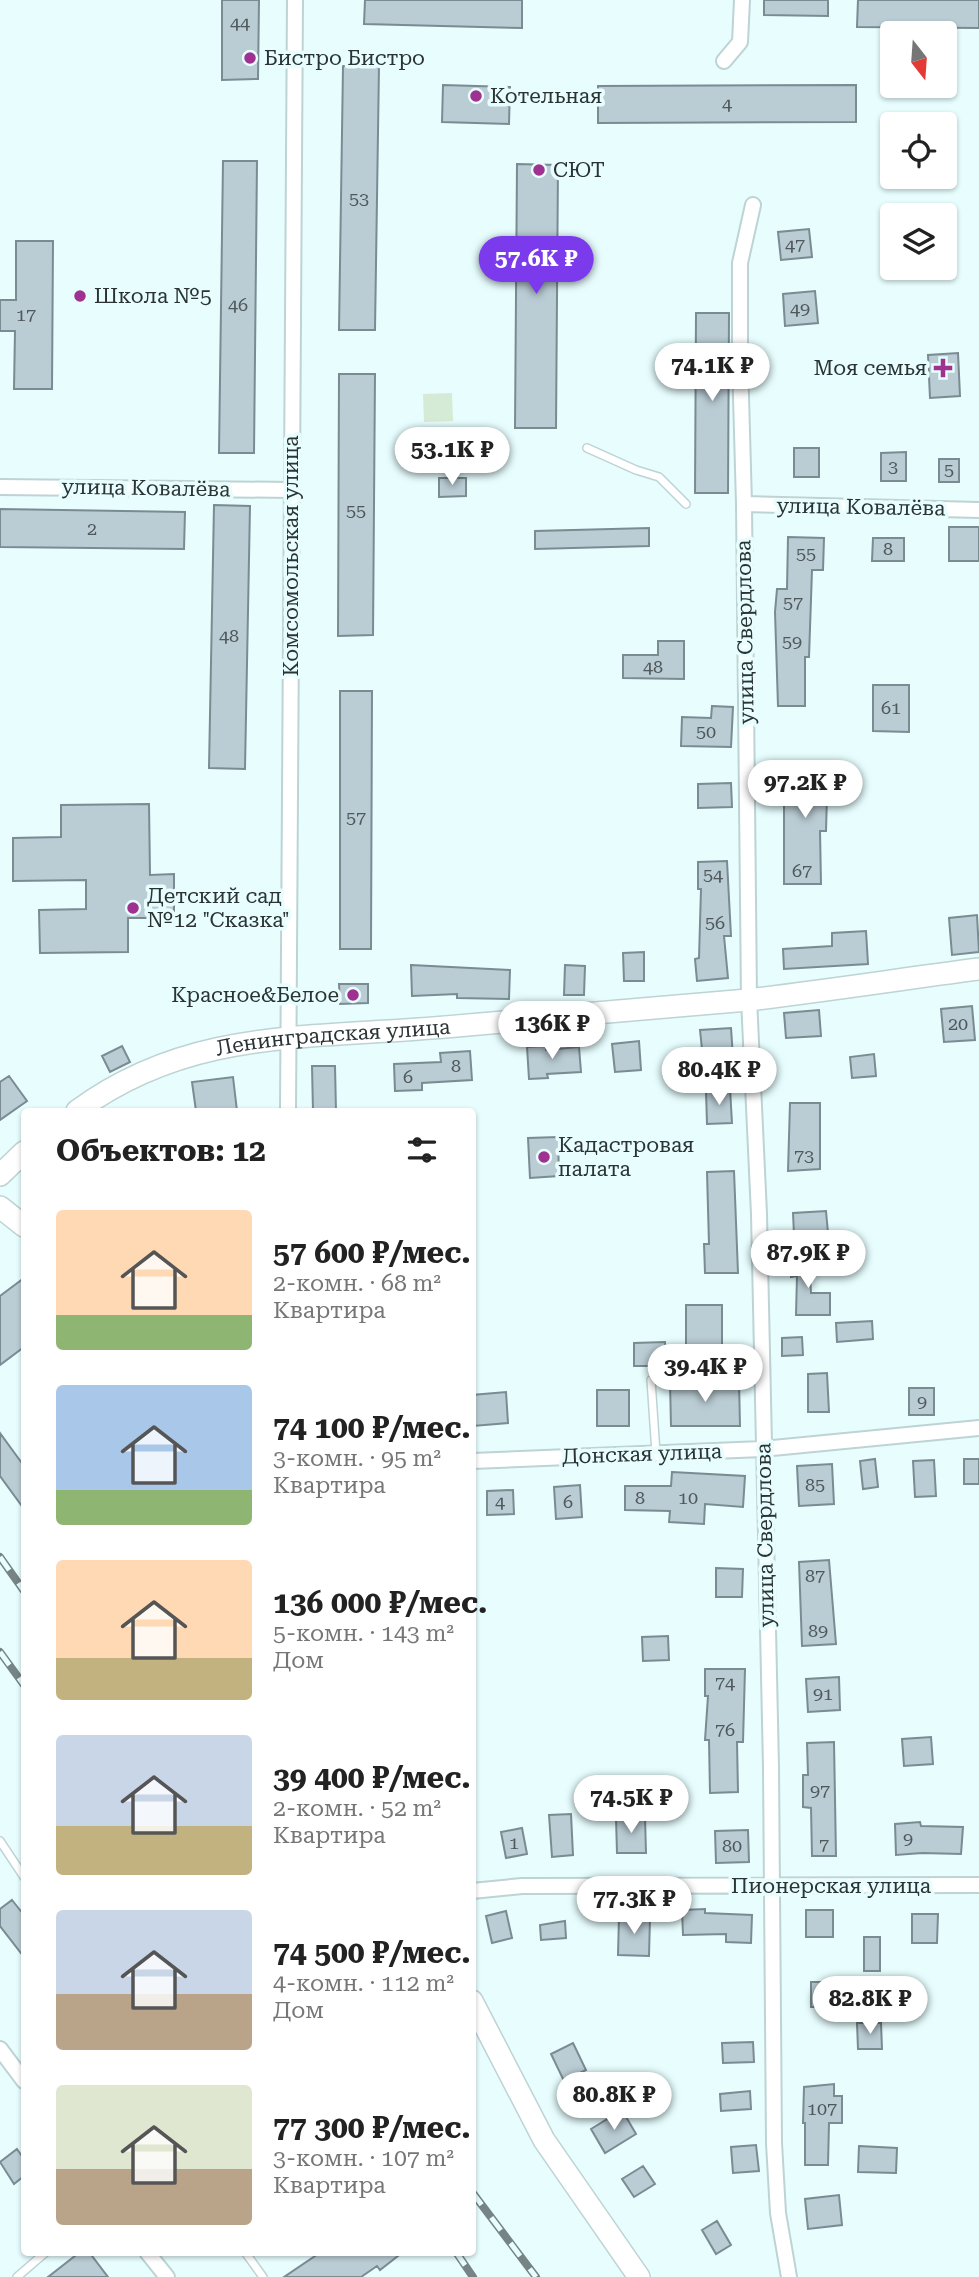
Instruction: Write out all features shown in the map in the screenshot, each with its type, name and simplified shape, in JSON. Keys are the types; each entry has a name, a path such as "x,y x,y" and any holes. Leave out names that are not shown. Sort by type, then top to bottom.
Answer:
{"street":[{"name":"Комсомольская улица","path":"288,1108 295,0"},
{"path":"724,61 740,42 743,0"},
{"name":"улица Свердлова","path":"753,205 740,263 749,999 759,1214 771,1767 774,2143 778,2213 789,2277"},
{"name":"улица Ковалёва","path":"0,487 292,490"},
{"name":"улица Ковалёва","path":"744,504 979,510"},
{"name":"Ленинградская улица","path":"82,1108 114,1087 180,1057 219,1048 288,1038 413,1030 749,999 979,969"},
{"path":"0,1175 21,1155"},
{"path":"0,1207 21,1224"},
{"name":"Донская улица","path":"476,1461 762,1449 979,1428"},
{"name":"Пионерская улица","path":"476,1891 522,1886 979,1885"},
{"path":"476,2009 544,2140 639,2277"},
{"path":"0,2049 21,2077"},
{"path":"150,2256 167,2277"}],"lane":[{"path":"587,448 659,477 686,504"},
{"path":"651,1380 656,1453"},
{"path":"0,1841 21,1872"},
{"path":"17,2277 41,2256"},
{"path":"249,2256 263,2277"}],"green space":[{"path":"452,393 453,421 424,422 423,394"}],"building":[{"path":"222,0 259,0 258,79 222,80"},
{"path":"365,0 522,0 522,28 364,24"},
{"path":"764,0 828,0 828,16 764,15"},
{"path":"858,0 979,0 979,28 957,28 957,21 880,21 880,27 857,27"},
{"path":"343,66 379,66 375,330 339,330"},
{"name":"Котельная","path":"443,85 510,87 509,124 442,122"},
{"path":"856,85 856,122 598,123 598,86"},
{"path":"223,161 257,161 254,453 219,453"},
{"path":"517,164 558,165 556,428 515,428"},
{"path":"809,229 812,257 781,260 778,232"},
{"path":"16,241 53,241 52,389 14,389 15,331 0,331 0,300 16,300"},
{"path":"815,291 818,323 785,326 783,294"},
{"path":"696,313 729,313 728,493 695,493"},
{"path":"958,353 960,396 930,398 928,355"},
{"path":"339,374 375,374 373,635 338,636"},
{"path":"794,448 819,448 819,477 794,477"},
{"path":"906,452 906,481 881,481 881,453"},
{"path":"939,459 959,459 959,482 939,482"},
{"path":"439,478 466,478 466,496 439,497"},
{"path":"214,505 250,506 245,769 209,768"},
{"path":"0,509 185,512 184,549 0,547"},
{"path":"949,527 979,527 979,561 949,561"},
{"path":"649,528 649,546 535,549 535,531"},
{"path":"788,537 824,538 823,570 812,570 809,657 805,657 805,706 778,706 775,612 777,589 787,589"},
{"path":"873,538 904,538 904,561 872,561"},
{"path":"658,641 684,641 684,679 623,678 623,655 658,655"},
{"path":"873,685 909,685 909,732 873,731"},
{"path":"340,691 372,691 371,949 340,949"},
{"path":"712,706 733,707 731,747 681,746 682,717 711,718"},
{"path":"784,763 832,763 833,796 827,796 826,831 820,831 821,884 784,884"},
{"path":"731,783 732,807 698,808 698,784"},
{"name":"Детский сад №12 \"Сказка\"","path":"149,804 150,875 174,874 174,918 128,918 128,952 40,953 39,910 86,909 86,880 13,881 13,838 61,837 61,805"},
{"path":"727,861 731,936 724,936 728,978 697,981 695,959 699,958 701,889 698,889 698,862"},
{"path":"977,915 979,952 952,955 949,918"},
{"path":"866,931 868,964 784,969 783,949 832,946 832,933"},
{"path":"644,952 644,981 624,981 623,953"},
{"path":"411,965 510,970 509,999 457,998 457,994 412,996"},
{"path":"565,965 585,966 584,995 564,995"},
{"path":"339,984 368,984 368,1003 340,1004"},
{"path":"972,1006 975,1040 944,1042 941,1009"},
{"path":"819,1010 821,1036 786,1038 784,1013"},
{"path":"731,1028 733,1057 703,1059 700,1030"},
{"path":"639,1041 641,1070 615,1072 612,1044"},
{"path":"122,1046 130,1062 110,1072 102,1056"},
{"path":"546,1046 546,1050 579,1047 581,1072 547,1074 548,1078 529,1079 527,1047"},
{"path":"470,1051 472,1080 422,1083 422,1090 395,1091 394,1064 441,1062 440,1053"},
{"path":"874,1054 876,1076 852,1078 850,1057"},
{"path":"312,1066 335,1066 336,1108 313,1108"},
{"path":"9,1076 27,1101 0,1120 0,1082"},
{"path":"233,1077 237,1108 196,1108 192,1082"},
{"path":"730,1089 732,1123 707,1124 706,1091"},
{"path":"790,1103 820,1103 820,1169 788,1171"},
{"name":"Кадастровая палата","path":"558,1137 559,1176 530,1178 528,1138"},
{"path":"734,1171 738,1273 705,1273 704,1244 709,1244 707,1172"},
{"path":"826,1211 828,1233 794,1235 793,1213"},
{"path":"797,1254 809,1254 811,1293 830,1293 830,1315 796,1315 797,1276 791,1277 791,1261 797,1261"},
{"path":"21,1280 21,1349 0,1365 0,1296"},
{"path":"686,1305 722,1305 722,1350 686,1350"},
{"path":"872,1321 873,1339 837,1342 836,1323"},
{"path":"802,1337 803,1355 782,1356 782,1338"},
{"path":"665,1342 666,1366 634,1366 634,1343"},
{"path":"827,1373 829,1412 808,1412 808,1374"},
{"path":"739,1381 740,1426 671,1426 670,1382"},
{"path":"909,1388 934,1388 934,1415 909,1415"},
{"path":"597,1390 629,1390 629,1426 597,1426"},
{"path":"506,1392 508,1423 476,1426 476,1395"},
{"path":"0,1433 21,1462 21,1505 0,1476"},
{"path":"875,1459 878,1487 863,1489 860,1461"},
{"path":"964,1459 979,1459 979,1484 964,1484"},
{"path":"934,1460 936,1496 915,1497 913,1461"},
{"path":"832,1464 834,1504 799,1506 797,1466"},
{"path":"672,1472 745,1476 743,1507 705,1504 704,1524 669,1522 670,1511 625,1510 625,1486 671,1486"},
{"path":"580,1485 582,1517 556,1519 554,1487"},
{"path":"513,1490 514,1514 487,1515 487,1491"},
{"path":"829,1560 836,1644 802,1646 799,1562"},
{"path":"716,1568 743,1569 742,1597 716,1597"},
{"path":"668,1636 669,1660 643,1661 642,1637"},
{"path":"705,1669 745,1669 743,1742 737,1742 738,1792 710,1793 709,1740 705,1740 708,1696 705,1696"},
{"path":"839,1677 840,1710 808,1712 806,1679"},
{"path":"931,1737 933,1764 904,1766 902,1739"},
{"path":"834,1742 836,1856 812,1856 811,1808 803,1807 803,1775 808,1775 807,1743"},
{"path":"571,1814 573,1855 552,1857 549,1815"},
{"path":"645,1817 646,1853 617,1853 616,1818"},
{"path":"920,1822 921,1826 963,1827 961,1854 896,1855 895,1824"},
{"path":"522,1828 527,1854 506,1858 501,1832"},
{"path":"748,1830 749,1862 716,1863 715,1831"},
{"path":"12,1900 21,1911 21,1953 0,1926 0,1909"},
{"path":"705,1909 705,1913 752,1915 751,1943 726,1942 726,1934 683,1935 682,1910"},
{"path":"806,1910 833,1910 833,1937 806,1937"},
{"path":"506,1911 512,1938 492,1943 486,1916"},
{"path":"912,1914 938,1914 937,1943 912,1943"},
{"path":"619,1917 650,1918 649,1956 618,1955"},
{"path":"565,1921 566,1938 541,1940 540,1925"},
{"path":"864,1937 880,1937 880,1971 864,1971"},
{"path":"811,1982 837,1982 837,2007 811,2007"},
{"path":"857,2023 881,2023 882,2049 858,2049"},
{"path":"753,2042 754,2062 723,2063 722,2043"},
{"path":"573,2043 586,2070 564,2081 551,2054"},
{"path":"834,2084 834,2096 842,2096 842,2123 829,2123 828,2165 805,2165 804,2087"},
{"path":"750,2091 751,2109 721,2111 720,2094"},
{"path":"622,2110 636,2134 605,2153 591,2129"},
{"path":"756,2145 759,2171 733,2173 731,2147"},
{"path":"859,2146 897,2148 896,2173 858,2172"},
{"path":"17,2149 21,2155 21,2178 14,2184 0,2162"},
{"path":"643,2166 655,2184 634,2197 622,2179"},
{"path":"839,2195 842,2225 808,2229 805,2199"},
{"path":"717,2221 731,2245 716,2254 702,2230"},
{"path":"75,2256 92,2256 108,2277 48,2277"},
{"path":"315,2256 398,2256 380,2270 377,2266 361,2277 284,2277"}],"railway":[{"path":"0,1557 21,1587"},
{"path":"0,1652 21,1681"},
{"path":"476,2197 536,2277"},
{"path":"459,2256 473,2277"}],"place":[{"name":"Бистро Бистро","path":"250,58"},
{"name":"Котельная","path":"476,96"},
{"name":"СЮТ","path":"539,170"},
{"name":"Школа №5","path":"80,296"},
{"name":"Моя семья","path":"943,368"},
{"name":"Детский сад №12 \"Сказка\"","path":"133,908"},
{"name":"Красное&Белое","path":"353,995"},
{"name":"Кадастровая палата","path":"544,1157"}]}
